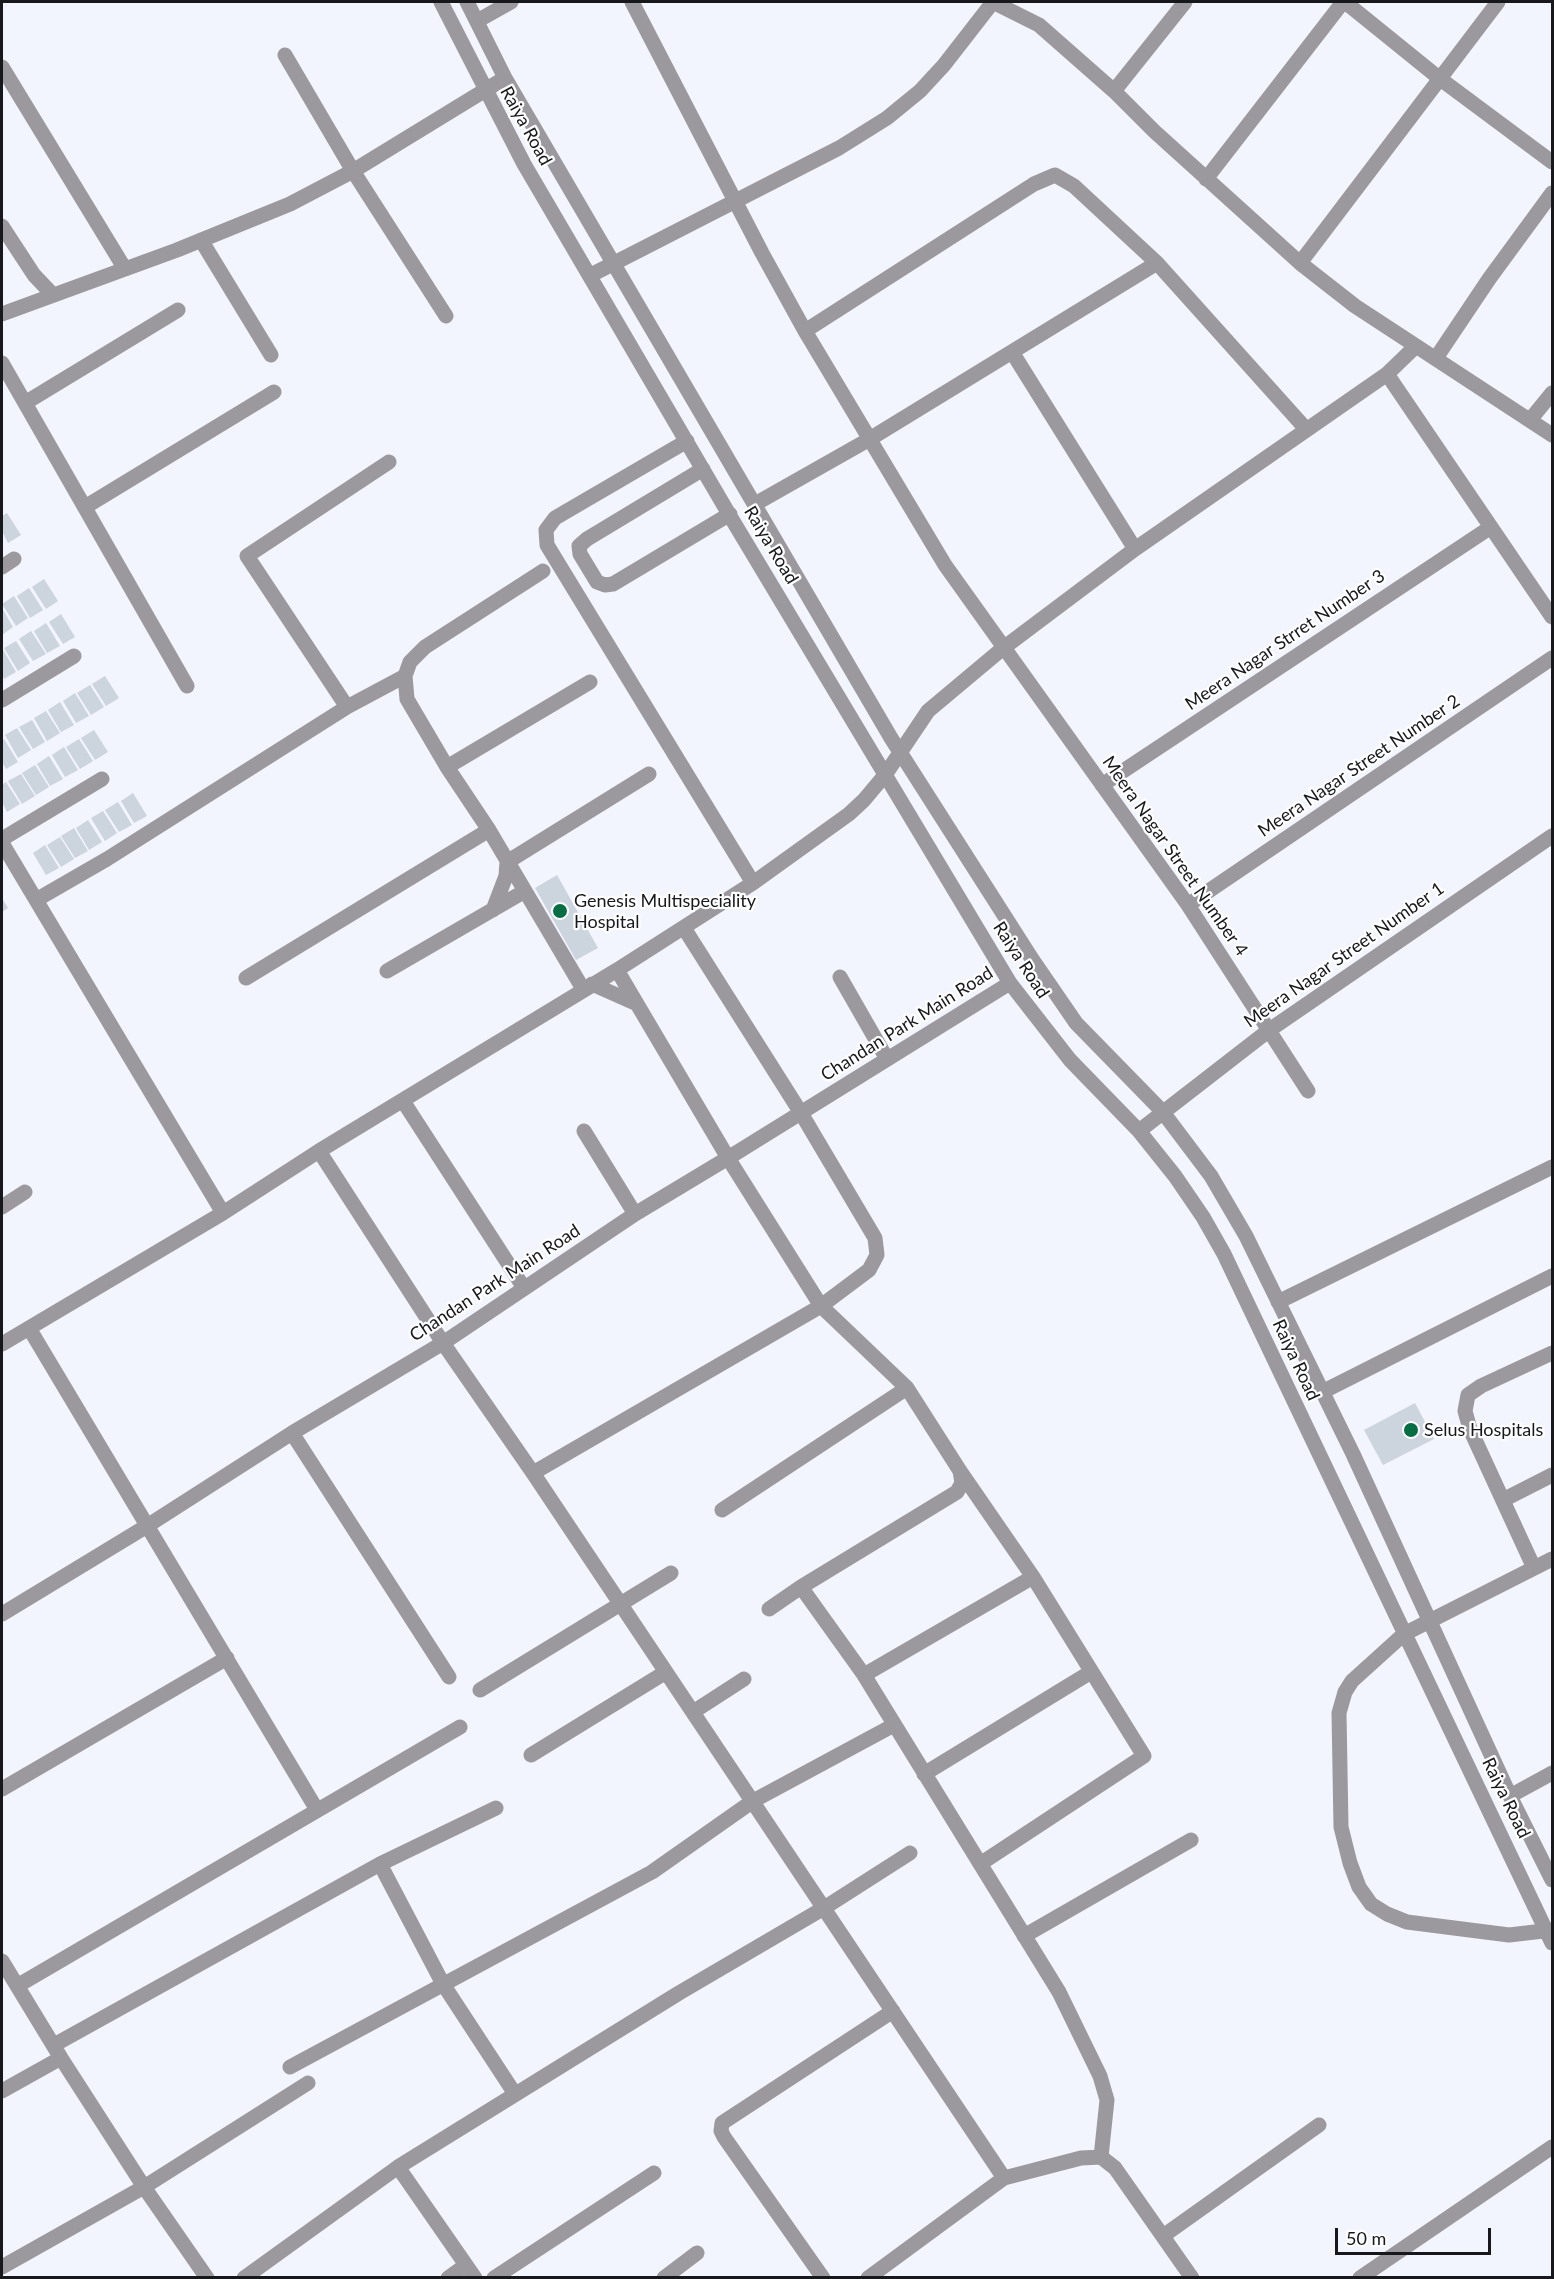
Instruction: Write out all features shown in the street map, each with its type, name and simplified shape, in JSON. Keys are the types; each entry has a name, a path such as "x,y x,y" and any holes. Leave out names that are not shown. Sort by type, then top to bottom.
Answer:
{"street":[{"name":"Raiya Road","path":"441,2 484,90 524,164 1010,983 1070,1060 1139,1131 1175,1176 1203,1217 1224,1254 1404,1634 1551,1934"},
{"name":"Raiya Road","path":"467,2 505,78 900,752 1032,960 1076,1023 1162,1111 1211,1176 1246,1236 1322,1392 1510,1796 1552,1880"},
{"path":"477,21 511,2"},
{"name":"Meera Nagar Street Number 4","path":"632,2 805,332 945,565 1002,649 1188,905 1308,1091"},
{"path":"591,275 838,148 895,111 920,91 944,65 993,2 1040,26 1114,91 1154,131 1299,263 1355,306 1552,435"},
{"path":"1114,91 1185,2"},
{"path":"1206,179 1344,2 1439,78 1552,162"},
{"path":"1299,263 1498,2"},
{"path":"285,55 353,171 446,316"},
{"path":"2,67 125,269"},
{"path":"2,313 125,269 290,204 353,171 505,78"},
{"path":"805,332 1034,184 1055,175 1074,186 1157,263 1306,429"},
{"path":"1436,358 1552,193"},
{"path":"2,226 34,275 53,295"},
{"path":"201,240 271,355"},
{"path":"755,504 868,440 1157,263"},
{"path":"25,403 178,310"},
{"path":"2,1344 223,1212 617,970 753,883 849,814 864,800 885,775 928,711 1002,649 1135,549 1387,375 1416,346"},
{"path":"1012,352 1135,549"},
{"path":"2,363 187,687"},
{"path":"1387,375 1552,617"},
{"path":"85,507 274,392"},
{"path":"1530,420 1552,393"},
{"path":"687,441 555,518 546,530 548,545 753,883"},
{"path":"347,707 247,556 389,462"},
{"path":"703,469 587,539 579,546 580,554 597,582 605,585 613,584 730,514"},
{"name":"Meera Nagar Strret Number 3","path":"1102,785 1491,527"},
{"path":"543,571 425,647 411,662 405,676 407,699 447,767 587,987 637,1004"},
{"path":"2,700 74,657"},
{"name":"Meera Nagar Street Number 2","path":"1188,905 1552,658"},
{"path":"36,900 107,859 347,707 405,676"},
{"path":"447,767 590,682"},
{"path":"507,862 649,774"},
{"path":"2,839 102,779"},
{"path":"246,978 489,831"},
{"name":"Meera Nagar Street Number 1","path":"1139,1131 1268,1031 1552,836"},
{"path":"2,843 223,1212"},
{"path":"493,910 506,876 507,862"},
{"path":"387,971 525,891"},
{"path":"533,1473 821,1306 869,1270 877,1255 875,1238 801,1113 684,928"},
{"path":"617,970 728,1158 821,1306 908,1388 960,1471 1033,1577 1144,1756 980,1864"},
{"path":"840,977 886,1059"},
{"name":"Chandan Park Main Road","path":"2,1614 147,1526 292,1433 443,1343 635,1214 1010,983"},
{"path":"403,1101 524,1288"},
{"path":"584,1131 635,1214"},
{"path":"319,1151 443,1343 533,1473 1005,2178"},
{"path":"1278,1302 1552,1167"},
{"path":"2,1207 25,1192"},
{"path":"1322,1392 1552,1276"},
{"path":"29,1328 317,1810"},
{"path":"1534,1568 1470,1429 1465,1411 1468,1395 1481,1386 1552,1353"},
{"path":"722,1510 908,1388"},
{"path":"292,1433 448,1677"},
{"path":"769,1609 957,1492 962,1483 960,1471"},
{"path":"1503,1500 1552,1475"},
{"path":"1551,1934 1509,1935 1407,1922 1371,1904 1359,1887 1341,1827 1339,1713 1345,1692 1352,1681 1404,1634 1552,1559"},
{"path":"480,1690 671,1573"},
{"path":"864,1676 1033,1577"},
{"path":"801,1587 864,1676 1059,1992 1100,2076 1107,2100 1101,2157"},
{"path":"2,1789 227,1658"},
{"path":"531,1755 666,1672"},
{"path":"924,1774 1091,1672"},
{"path":"693,1712 744,1678"},
{"path":"290,2067 651,1872 753,1801 894,1725"},
{"path":"17,1986 460,1727"},
{"path":"1510,1796 1552,1773"},
{"path":"2,2091 57,2051 380,1864 496,1808"},
{"path":"1024,1936 1191,1840"},
{"path":"244,2277 398,2167 679,1993 824,1908 910,1853"},
{"path":"380,1864 443,1984 515,2094"},
{"path":"3,1968 17,1986 144,2187 207,2277"},
{"path":"823,2277 724,2137 721,2131 722,2123 893,2011"},
{"path":"2,2267 144,2187 308,2083"},
{"path":"1162,2236 1319,2125"},
{"path":"1360,2277 1552,2147"},
{"path":"867,2277 1005,2178 1081,2158 1101,2157 1115,2168 1192,2277"},
{"path":"398,2167 471,2271 448,2277"},
{"path":"494,2277 654,2173"},
{"path":"664,2277 697,2253"}],"building":[{"path":"7,513 21,535 8,543 2,531 2,516"},
{"path":"44,579 58,601 46,609 32,587"},
{"path":"29,588 43,610 30,618 17,596"},
{"path":"14,596 28,618 16,626 2,604"},
{"path":"2,608 13,627 2,635"},
{"path":"61,614 75,637 63,644 49,622"},
{"path":"46,623 60,646 47,653 34,631"},
{"path":"31,631 46,654 33,661 19,639"},
{"path":"16,641 30,663 18,671 4,648"},
{"path":"2,648 16,672 4,679 2,675"},
{"path":"105,676 119,698 106,706 92,684"},
{"path":"90,685 104,707 91,715 77,693"},
{"path":"75,693 89,716 76,723 63,701"},
{"path":"60,702 74,725 61,732 48,710"},
{"path":"46,711 60,733 47,741 34,718"},
{"path":"32,720 45,742 33,749 19,727"},
{"path":"17,728 31,750 18,758 5,735"},
{"path":"94,730 108,752 95,760 81,738"},
{"path":"4,739 18,762 6,769 2,762 2,741"},
{"path":"79,739 93,761 80,769 66,747"},
{"path":"64,747 78,770 65,777 52,755"},
{"path":"49,756 63,779 50,786 37,764"},
{"path":"35,765 49,787 36,795 22,773"},
{"path":"21,774 35,796 22,804 8,781"},
{"path":"6,782 20,804 7,812 2,802 2,785"},
{"path":"133,793 147,816 134,823 121,801"},
{"path":"118,802 132,825 119,832 105,810"},
{"path":"103,811 117,833 105,841 91,818"},
{"path":"88,820 102,842 89,850 76,828"},
{"path":"74,828 88,851 75,858 61,836"},
{"path":"60,837 74,859 61,867 47,845"},
{"path":"45,845 59,868 46,875 33,853"},
{"path":"557,875 598,948 576,960 535,888"},
{"path":"2,898 8,908 2,912"},
{"path":"1415,1403 1434,1439 1383,1465 1364,1430"}],"place":[{"name":"Genesis Multispeciality Hospital","path":"560,911"},
{"name":"Selus Hospitals","path":"1411,1430"}]}
